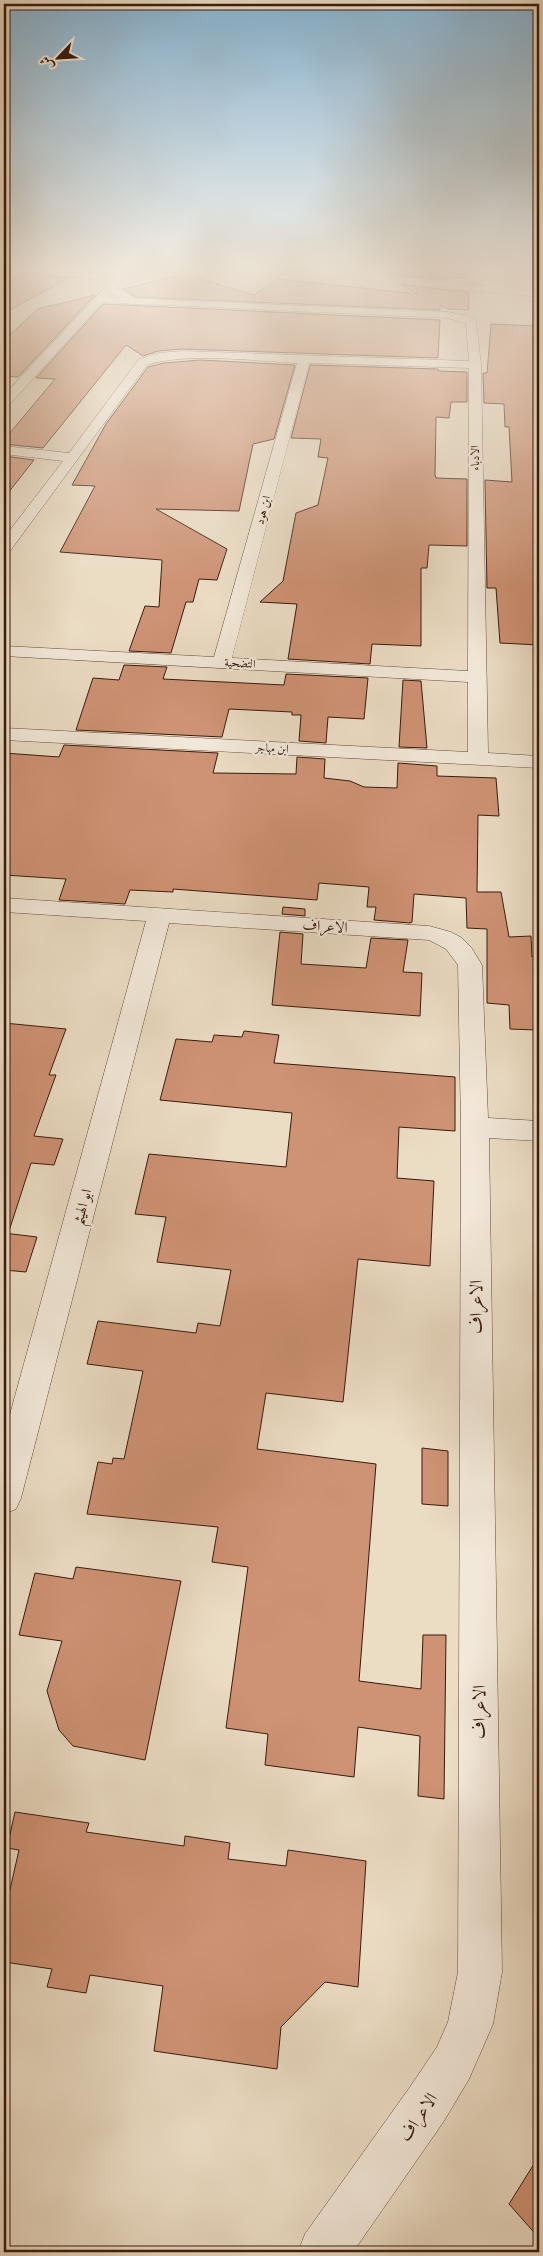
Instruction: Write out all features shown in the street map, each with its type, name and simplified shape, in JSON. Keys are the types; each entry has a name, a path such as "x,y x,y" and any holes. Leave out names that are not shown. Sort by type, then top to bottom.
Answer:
{"street":[{"path":"4,402 31,373"},
{"path":"4,548 135,373"},
{"name":"ابن هود","path":"222,662 300,373"},
{"name":"الادباء","path":"475,373 478,758"},
{"path":"4,450 73,458"},
{"name":"التضحية","path":"4,651 477,677"},
{"name":"ابن مهاجر","path":"4,734 539,762"},
{"name":"الاعراف","path":"4,905 429,932 440,935 459,945 470,965 475,1127 480,1972 470,2024 453,2063 427,2104 323,2252"},
{"name":"ابو الهيثم","path":"4,1498 159,915"},
{"path":"475,1127 539,1131"}],"building":[{"path":"4,373 21,373 18,377 4,376"},
{"path":"40,373 103,373 43,448 4,444 4,440 55,379 36,378"},
{"path":"143,373 293,373 274,439 253,444 239,511 156,509 227,549 217,580 199,579 193,602 186,602 171,653 129,651 145,606 159,607 162,560 60,552 95,486 72,485 106,424"},
{"path":"308,373 467,373 467,402 451,402 449,418 436,417 435,475 436,478 467,479 467,546 429,545 427,568 421,568 421,646 372,644 370,664 288,659 297,604 260,602 283,581 296,513 318,505 328,458 318,457 321,439 291,438"},
{"path":"483,373 539,373 539,645 500,643 496,588 487,588 485,480 512,482 509,427 505,427 504,404 484,403"},
{"path":"4,456 34,460 4,498"},
{"path":"124,665 167,667 163,679 284,685 286,674 368,678 364,719 328,717 326,743 299,741 301,715 292,715 292,712 229,709 222,737 76,730 93,678 119,680"},
{"path":"403,680 421,681 427,748 399,747"},
{"path":"64,745 218,753 213,773 296,774 297,757 325,759 324,778 350,781 364,787 397,788 398,763 437,766 437,776 496,778 499,816 478,815 477,892 501,892 509,937 531,936 532,957 539,953 539,994 534,993 536,1030 510,1029 509,1005 487,1003 487,929 467,928 466,898 414,894 412,922 410,923 374,920 376,907 367,907 369,887 319,883 317,900 173,889 173,892 130,890 125,904 59,900 66,879 4,875 4,753 59,757"},
{"path":"283,907 305,909 305,916 282,914"},
{"path":"280,932 303,934 301,964 366,968 371,938 408,940 403,972 422,973 420,1016 272,1005"},
{"path":"4,1023 66,1029 49,1075 56,1075 34,1136 63,1139 54,1165 31,1163 9,1231 4,1230"},
{"path":"244,1031 279,1035 274,1063 455,1077 455,1131 399,1127 397,1178 434,1181 430,1266 358,1259 343,1402 266,1393 257,1449 376,1464 359,1681 421,1689 423,1635 446,1635 444,1799 418,1796 420,1736 358,1727 354,1777 265,1765 268,1734 226,1728 248,1567 212,1562 218,1527 87,1514 98,1462 112,1464 113,1458 124,1459 143,1371 87,1364 98,1321 196,1333 198,1323 220,1326 231,1270 157,1262 166,1217 135,1214 149,1154 286,1167 292,1113 160,1100 176,1039 212,1042 214,1035 242,1037"},
{"path":"4,1233 37,1237 26,1272 4,1270"},
{"path":"422,1448 448,1451 448,1506 422,1504"},
{"path":"76,1567 181,1581 145,1760 73,1746 59,1730 47,1691 62,1641 19,1635 35,1573 73,1579"},
{"path":"15,1812 89,1823 86,1832 184,1846 185,1836 230,1843 228,1859 286,1866 288,1850 366,1861 358,1987 325,1982 281,2027 277,2069 154,2051 163,1986 90,1975 86,1993 47,1987 52,1969 4,1962 4,1916 19,1850 7,1848"},
{"path":"539,2156 539,2238 509,2204"}]}
